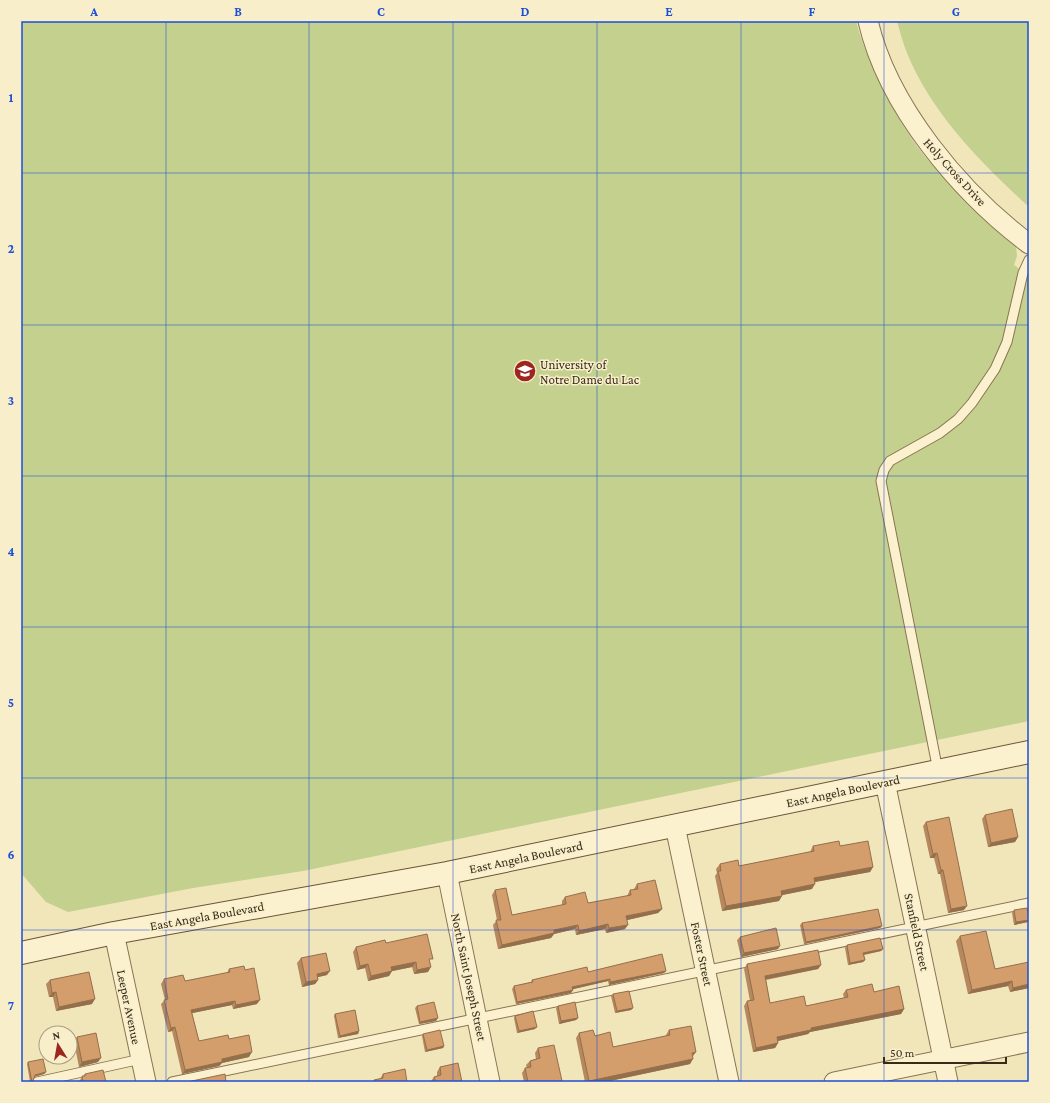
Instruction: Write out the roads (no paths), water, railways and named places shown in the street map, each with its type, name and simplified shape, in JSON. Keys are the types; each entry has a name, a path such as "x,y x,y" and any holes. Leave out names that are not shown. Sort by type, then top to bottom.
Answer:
{"main road":[{"name":"East Angela Boulevard","path":"21,953 114,933 447,873 1029,752"}],"street":[{"name":"Holy Cross Drive","path":"868,21 886,70 909,114 931,148 955,176 1003,223 1029,244"},
{"name":"Stanfield Street","path":"885,782 948,1082"},
{"name":"Foster Street","path":"675,826 729,1082"},
{"name":"North Saint Joseph Street","path":"447,873 490,1082"},
{"name":"Leeper Avenue","path":"114,933 146,1082"},
{"path":"834,1082 1029,1042"}],"lane":[{"path":"938,771 881,481 884,470 890,461 940,433 958,419 984,386 995,369 1007,342 1023,273 1029,260"},
{"path":"172,1082 1029,903"},
{"path":"37,1082 141,1060"}],"place":[{"name":"University of Notre Dame du Lac","path":"525,371"}]}
